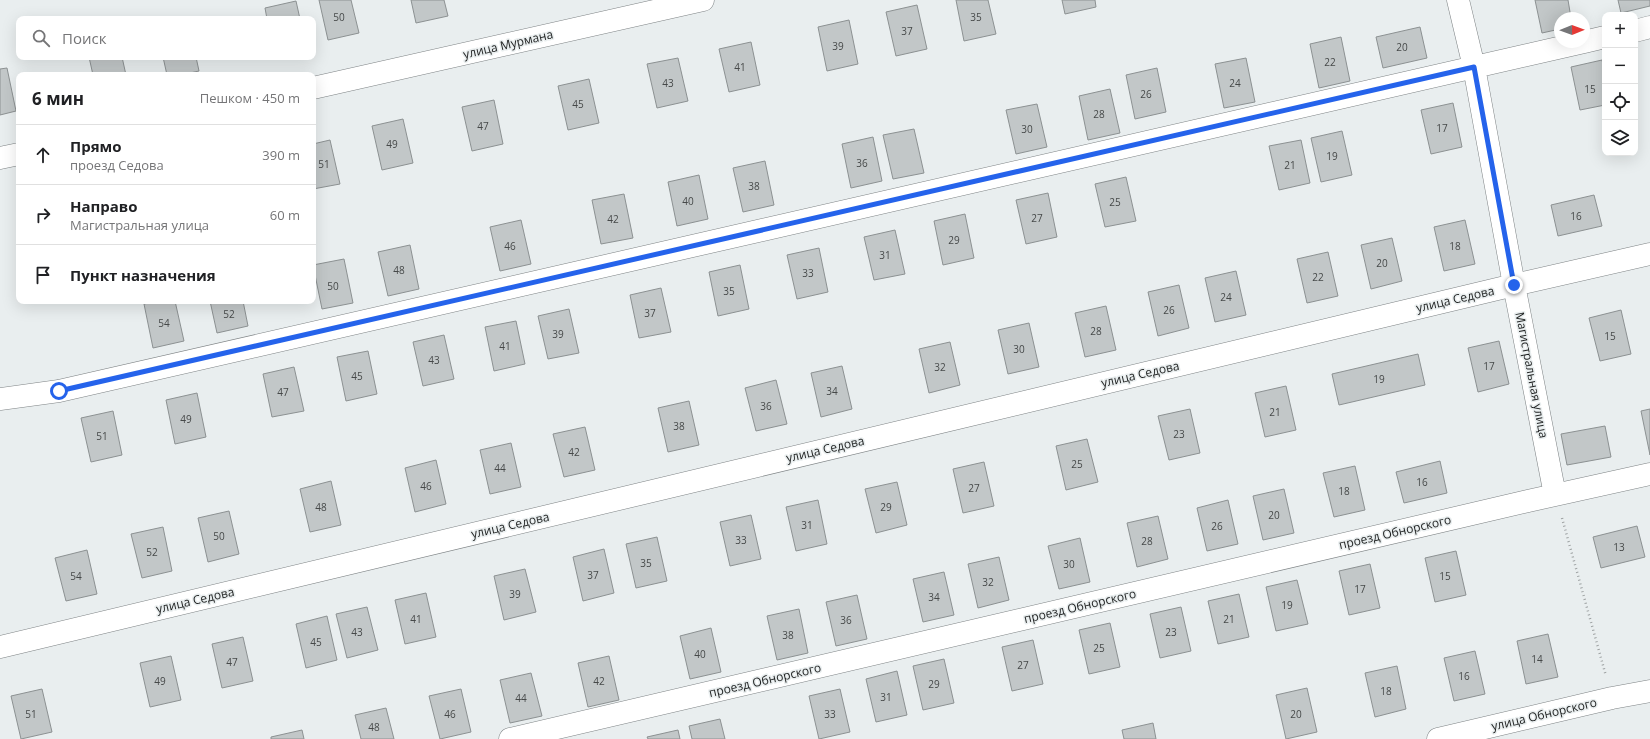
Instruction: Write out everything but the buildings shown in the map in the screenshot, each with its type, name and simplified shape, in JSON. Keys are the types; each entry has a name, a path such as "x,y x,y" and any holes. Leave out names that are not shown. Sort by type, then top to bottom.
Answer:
{"street":[{"name":"улица Мурмана","path":"316,87 703,0"},
{"name":"Магистральная улица","path":"1458,0 1474,67 1514,285 1555,495"},
{"path":"1638,29 1650,27"},
{"path":"1590,41 1602,38"},
{"path":"0,399 59,391 1558,48"},
{"path":"0,158 16,155"},
{"name":"улица Седова","path":"0,646 1514,285 1650,254"},
{"name":"проезд Обнорского","path":"510,739 1650,474"},
{"name":"улица Обнорского","path":"1438,739 1612,698 1650,691"}],"path":[{"path":"1555,495 1612,698"}],"route":[{"path":"59,391 1474,67 1514,285"}]}
